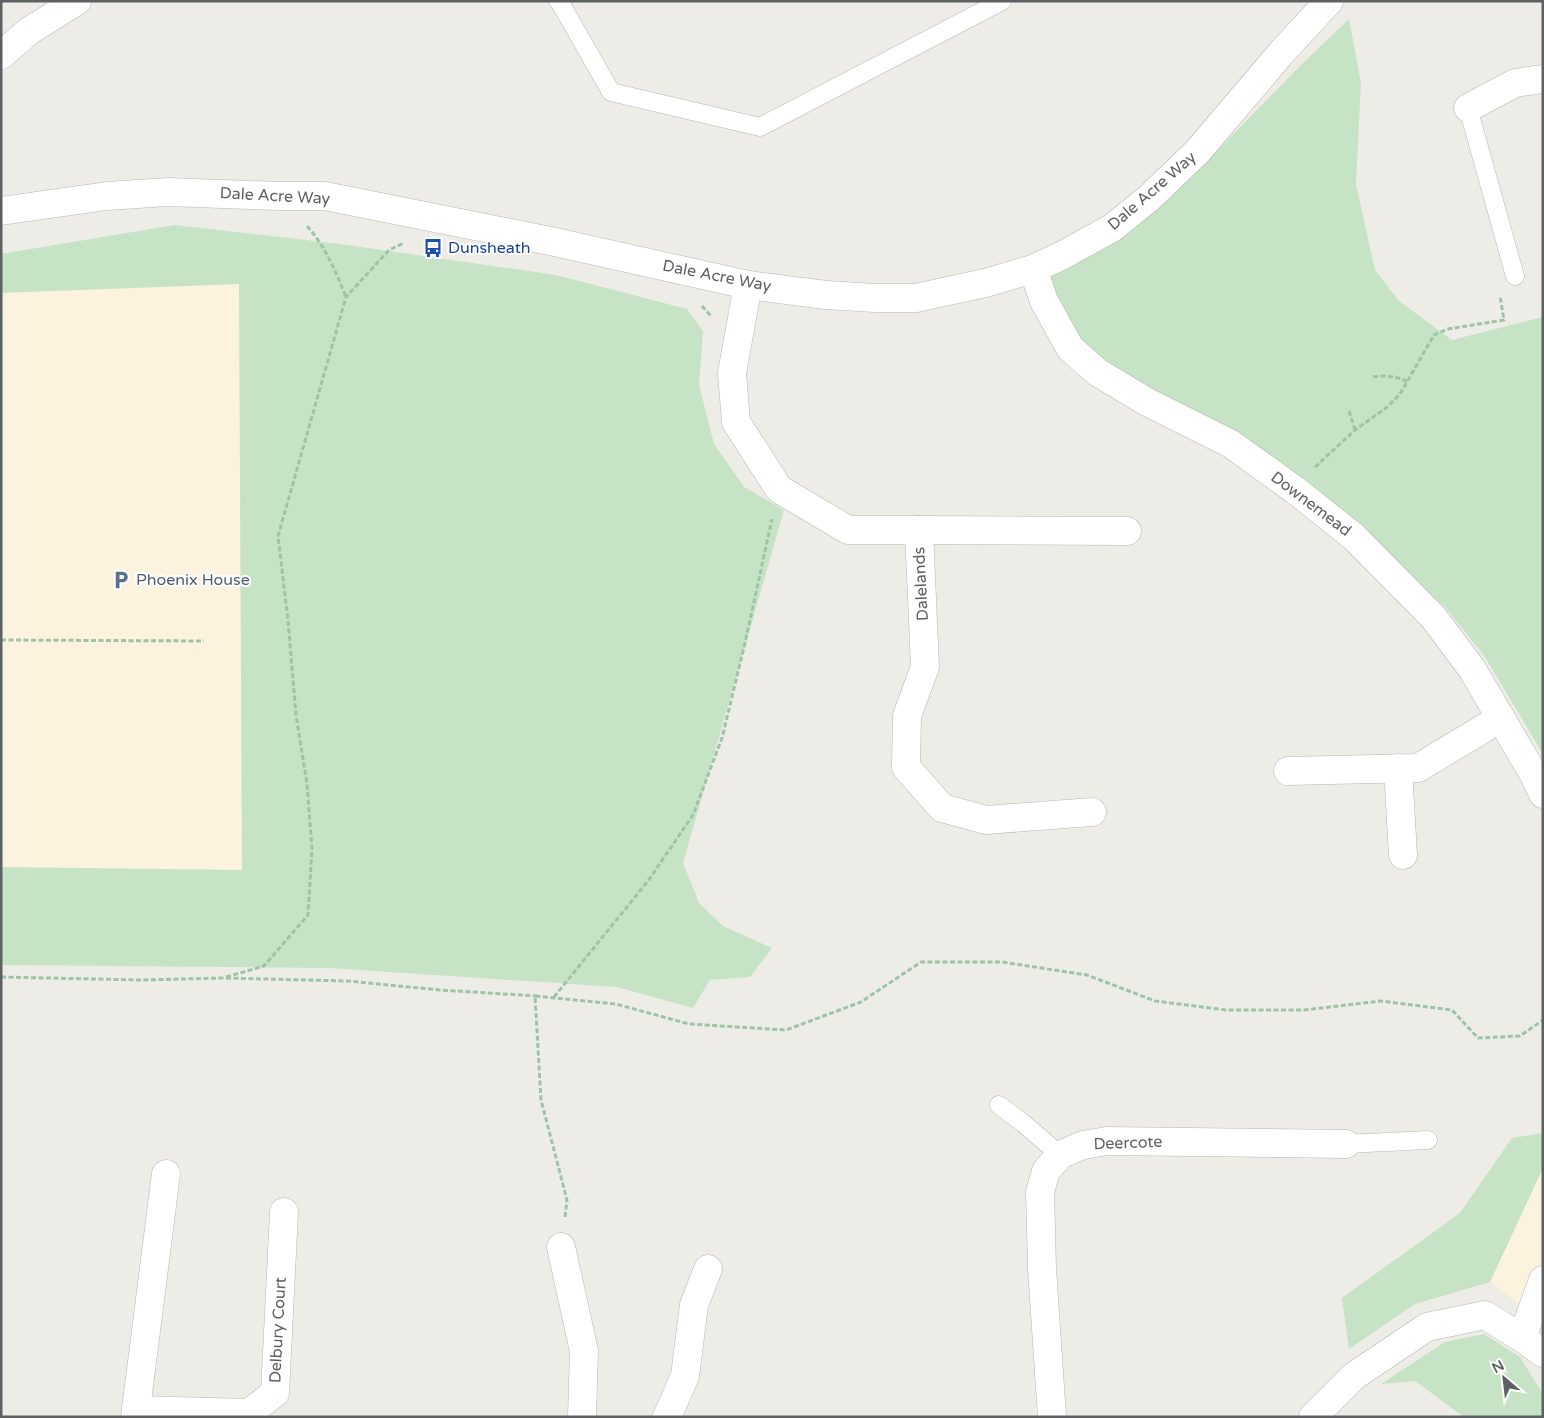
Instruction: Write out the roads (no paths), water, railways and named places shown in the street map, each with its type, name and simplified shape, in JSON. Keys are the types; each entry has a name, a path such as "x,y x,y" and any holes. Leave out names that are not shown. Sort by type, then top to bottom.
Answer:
{"street":[{"path":"1,55 29,31 77,1"},
{"name":"Dale Acre Way","path":"1,211 107,196 168,192 325,196 565,244 748,285 826,295 916,298 985,283 1033,269 1112,228 1149,198 1197,152 1328,1"},
{"path":"1468,108 1515,83 1543,79"},
{"name":"Downemead","path":"1033,269 1044,301 1070,348 1097,372 1147,402 1231,444 1295,490 1354,537 1434,618 1472,669 1502,718 1543,794"},
{"name":"Dalelands","path":"748,285 732,373 736,422 779,489 848,530 919,530 925,667 907,716 906,767 942,808 986,820 1092,812"},
{"path":"919,530 1127,531"},
{"path":"1288,771 1418,768 1502,718"},
{"path":"1398,768 1403,855"},
{"name":"Deercote","path":"1052,1417 1042,1268 1040,1192 1046,1171 1060,1155 1083,1145 1107,1141 1346,1144"},
{"name":"Delbury Court","path":"166,1174 135,1413 249,1413 274,1393 284,1212"},
{"path":"561,1247 584,1351 582,1417"},
{"path":"667,1417 685,1376 694,1305 708,1269"},
{"path":"1313,1417 1354,1376 1427,1327 1485,1315 1532,1345 1543,1280"}],"lane":[{"path":"558,1 611,92 760,127 1002,1"},
{"path":"1468,108 1516,276"},
{"path":"999,1105 1060,1155"},
{"path":"1346,1144 1428,1140"}],"place":[{"name":"Dunsheath","path":"433,248"},
{"name":"Phoenix House","path":"121,580"}]}
